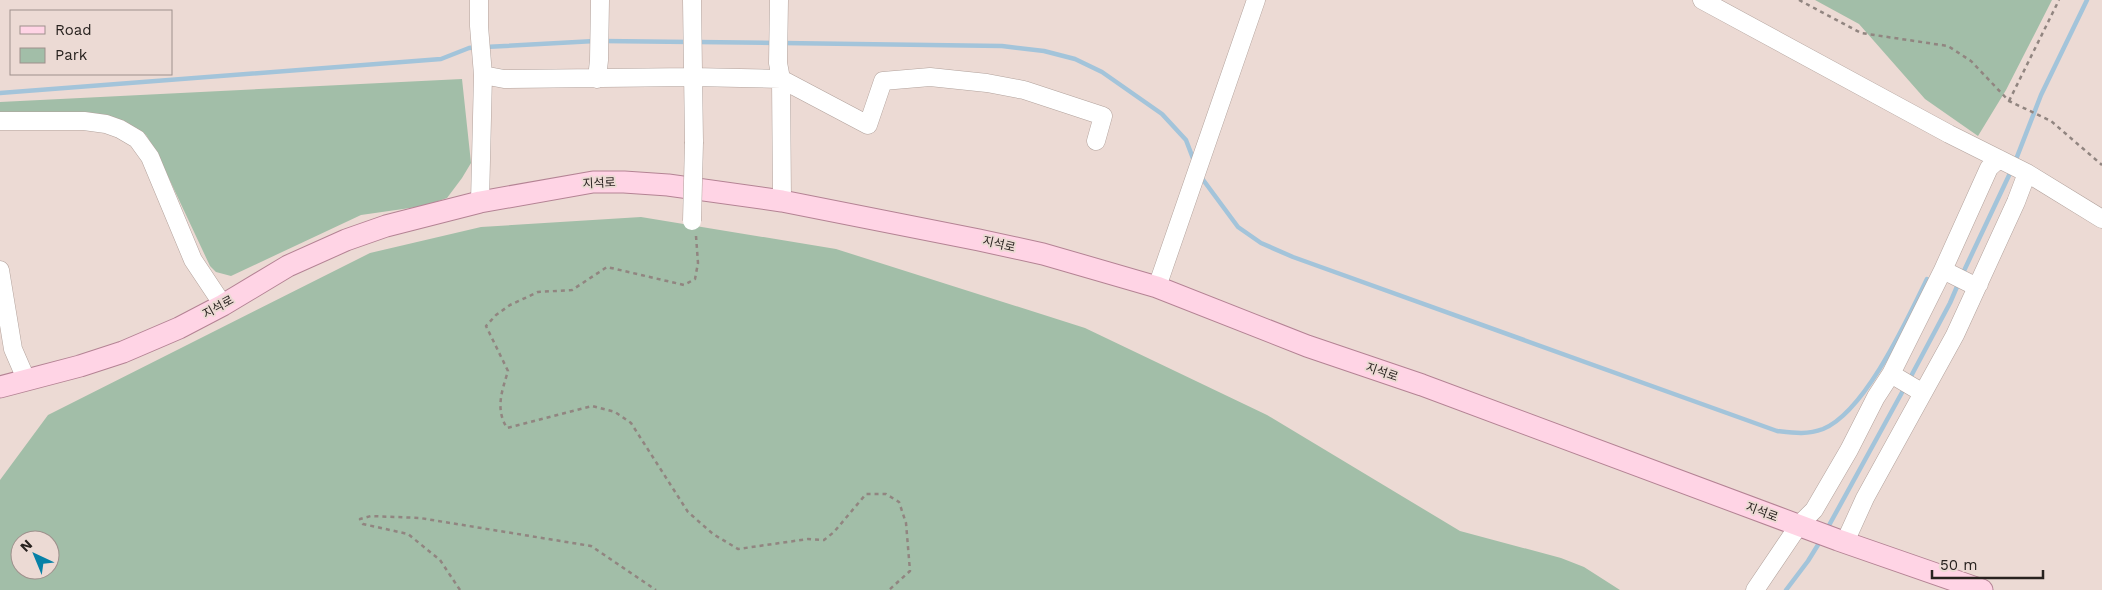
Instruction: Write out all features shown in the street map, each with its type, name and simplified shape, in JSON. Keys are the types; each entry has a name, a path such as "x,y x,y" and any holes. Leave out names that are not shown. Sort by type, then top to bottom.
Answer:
{"main road":[{"name":"지석로","path":"0,387 80,366 123,352 180,328 288,266 346,240 386,226 480,202 593,182 668,185 782,201 1034,252 1157,287 1307,346 1422,385 1801,526 1982,590"}],"street":[{"path":"479,0 483,75 480,202"},
{"path":"597,79 600,0"},
{"path":"692,0 694,228"},
{"path":"779,0 782,201"},
{"path":"1157,287 1256,0"},
{"path":"1702,0 1949,134 2027,173 2102,219"},
{"path":"483,75 504,79 597,79 693,70 780,71 868,125 883,81 930,77 1024,90 1103,116 1096,141"},
{"path":"0,121 84,121 106,124 120,129 137,139 150,157 193,260 223,305"},
{"path":"1755,590 1814,510 1849,450 1945,271 1989,168 1999,159"},
{"path":"1842,541 1954,335 1976,284 2016,202 2027,173"},
{"path":"0,270 13,349 26,379"},
{"path":"1945,271 1976,284"},
{"path":"1891,374 1923,393"}],"path":[{"path":"1799,0 1861,33 1927,41 1948,46 1971,61 2009,101 2046,119 2102,165"},
{"path":"2009,101 2059,0"},
{"path":"694,228 698,263 695,279 684,285 607,267 572,290 538,292 510,305 496,315 486,326 508,371 501,393 501,417 507,428 592,406 615,412 631,423 688,512 713,534 738,549 808,539 824,540 834,532 866,494 886,494 899,502 906,523 910,571 890,590"},
{"path":"460,590 440,560 408,534 384,527 364,524 360,519 371,516 450,521 492,531 591,546 656,590"},
{"path":"647,583 647,590"}],"green space":[{"path":"1815,0 2052,0 2006,90 1978,136 1925,99 1859,24"},
{"path":"462,79 471,163 447,198 424,206 361,215 231,276 216,272 210,266 157,153 146,135 125,123 0,120 0,102"},
{"path":"641,217 836,249 1085,328 1267,415 1460,531 1561,558 1584,567 1620,590 0,590 0,480 48,415 370,253 481,227"}],"waterway":[{"path":"2015,162 2041,95 2087,0"},
{"path":"485,47 595,41"},
{"path":"603,41 690,42"},
{"path":"698,42 775,43"},
{"path":"783,43 1002,46 1044,51 1075,59 1102,72 1162,114 1186,140 1194,161"},
{"path":"0,93 441,59 469,48 478,47"},
{"path":"1962,275 2012,169"},
{"path":"1201,177 1238,227 1261,243 1293,257 1777,431 1806,433 1823,429 1839,419 1854,404 1883,363 1927,279"},
{"path":"1909,380 1950,303 1959,282"},
{"path":"1827,529 1905,387"},
{"path":"1786,590 1821,540"}]}
